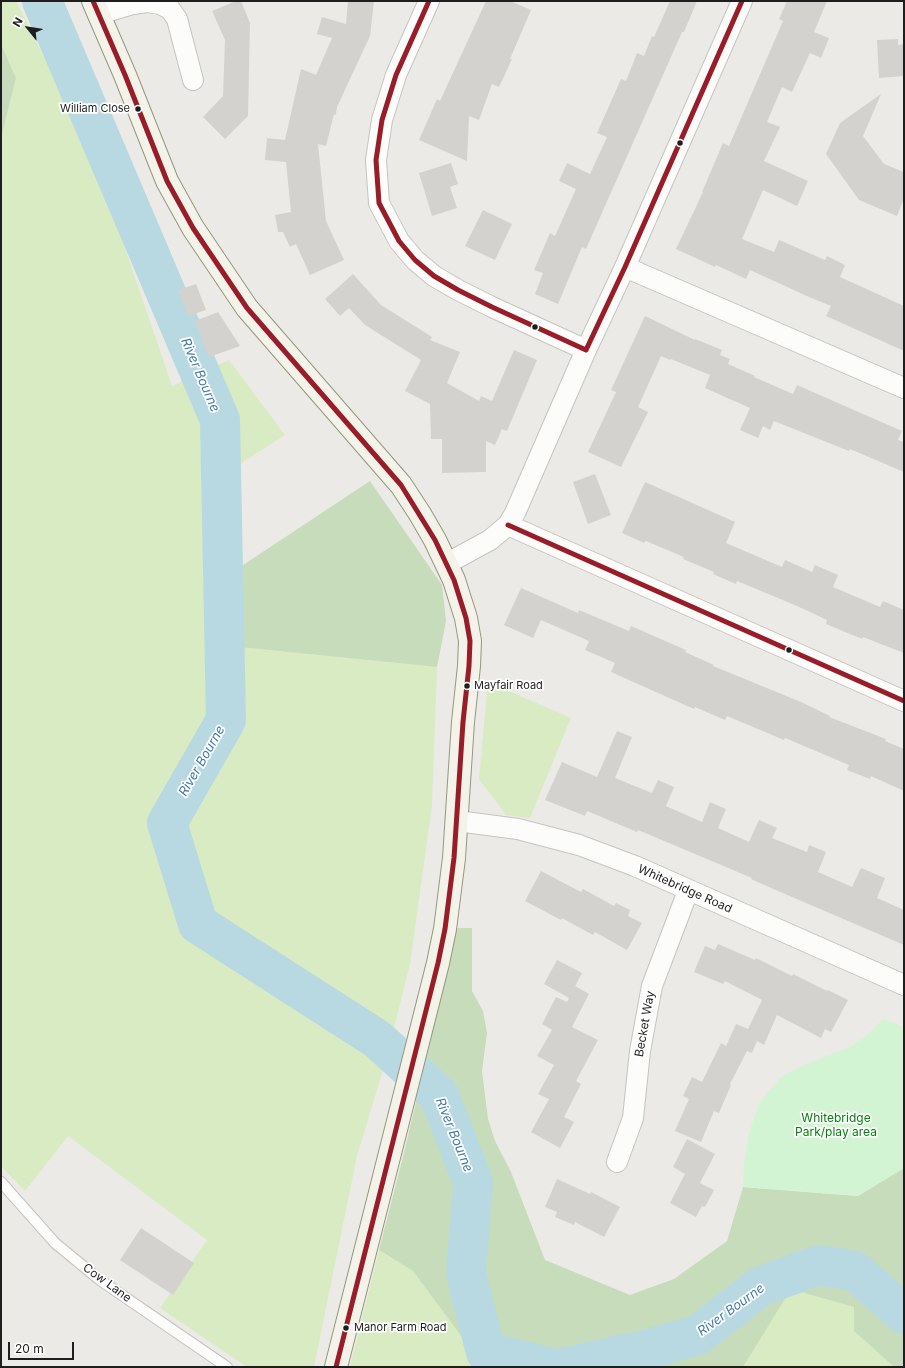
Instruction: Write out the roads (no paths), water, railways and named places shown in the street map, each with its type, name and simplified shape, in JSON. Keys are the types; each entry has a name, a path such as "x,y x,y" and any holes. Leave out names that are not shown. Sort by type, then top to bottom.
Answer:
{"street":[{"path":"429,1 396,75 382,120 376,160 379,203 399,241 415,260 434,276 492,307 586,350"},
{"path":"446,564 490,540 508,525 515,513 742,1"},
{"path":"193,80 178,19 170,9 160,4 147,2 96,8 167,182 193,228 247,308 401,485 435,540 446,564 460,598 466,618 470,641 454,858 445,928 438,963 408,1085 336,1367"},
{"path":"625,267 904,388"},
{"path":"508,525 904,701"},
{"name":"Whitebridge Road","path":"457,821 518,829 578,845 635,866 688,891 904,985"},
{"name":"Becket Way","path":"617,1162 633,1118 640,1051 652,986 688,891"}],"lane":[{"name":"Cow Lane","path":"1,1182 55,1243 100,1280 227,1367"}],"waterway":[{"name":"River Bourne","path":"42,1 220,420 226,720 167,823 198,924 377,1039 439,1095 473,1182 466,1274 486,1352 547,1367"},
{"name":"River Bourne","path":"566,1367 644,1350 698,1335 761,1286 819,1265 855,1271 904,1314"}],"place":[{"name":"William Close","path":"138,109"},
{"name":"Mayfair Road","path":"467,686"},
{"name":"Manor Farm Road","path":"346,1328"}],"park label":[{"name":"Whitebridge Park/play area","path":"836,1125"}]}
